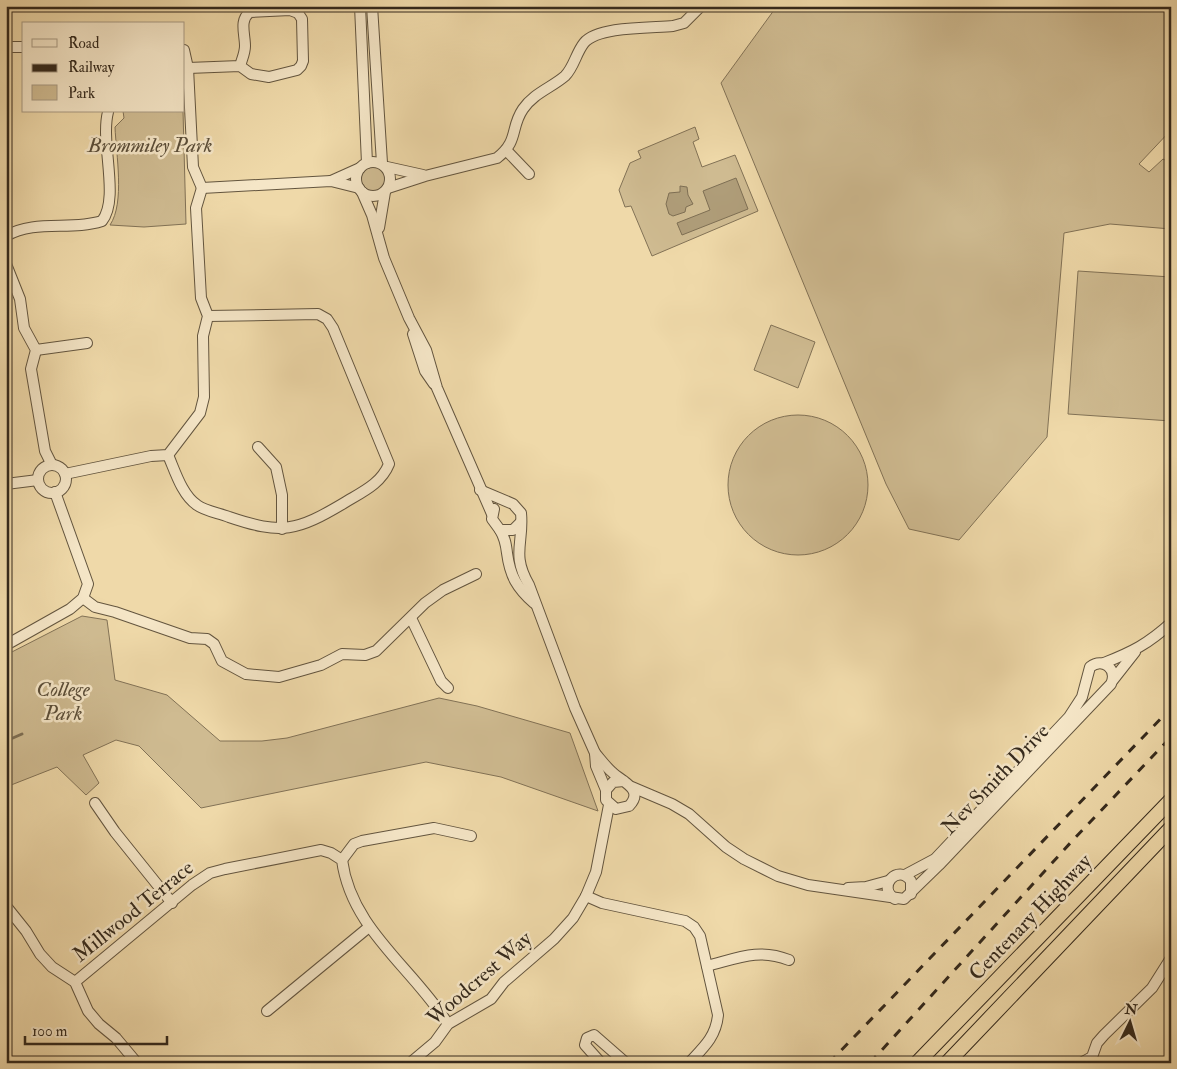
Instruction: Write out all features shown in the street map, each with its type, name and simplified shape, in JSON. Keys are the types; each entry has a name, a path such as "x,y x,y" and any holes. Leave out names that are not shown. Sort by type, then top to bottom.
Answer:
{"highway":[{"name":"Centenary Highway","path":"917,1063 1171,800"},
{"name":"Centenary Highway","path":"947,1063 1171,828"}],"street":[{"path":"360,6 363,165 356,178 369,206 384,258 409,318 426,350 437,388 492,514 493,523 500,530 506,543 512,579 520,591 534,603"},
{"path":"372,6 385,165 391,178 379,219 379,238"},
{"path":"202,188 331,181 373,196 425,176 496,158 511,145 522,111 527,103 542,90 566,75 584,43 591,37 603,32 673,26 684,23 701,6"},
{"path":"188,68 240,66 252,74 268,77 297,70 303,61 302,19 298,13 290,10 250,12 245,16 243,20 245,48 240,66"},
{"path":"6,47 22,46"},
{"path":"66,474 151,456 168,455 200,413 205,381 203,336 208,316 201,298 196,208 202,188 193,167 188,68 185,54"},
{"path":"6,236 25,228 90,225 102,221 110,205 105,125 108,112"},
{"path":"506,150 529,174"},
{"path":"331,181 374,161 425,176"},
{"path":"6,264 20,299 24,328 36,350 31,369 45,451 52,465"},
{"path":"168,455 186,492 196,505 259,527 282,529 301,526 319,518 372,486 385,475 389,464 333,328 327,319 318,314 303,312 224,318 208,316"},
{"path":"36,350 87,343"},
{"path":"258,447 276,467 282,495 282,529"},
{"path":"38,480 42,469 52,465 60,467 66,474"},
{"path":"38,480 44,490 55,492 64,486 66,474"},
{"path":"6,484 38,480"},
{"path":"480,490 519,508 521,521 518,559 575,708 595,754 612,773 628,784 689,814 726,847 744,859 778,876 808,886 834,888 866,887 888,881 898,874 905,875 911,881 911,894 904,899 853,894 834,888"},
{"path":"6,645 70,609 83,598 88,584 55,492"},
{"path":"492,514 497,506 508,502"},
{"path":"500,530 513,530 521,521"},
{"path":"83,598 94,607 124,614 190,638 207,639 214,644 222,661 246,674 267,677 291,674 321,665 342,654 364,655 376,651 425,602 443,590 476,574"},
{"path":"411,618 441,681 448,688"},
{"name":"Nev Smith Drive","path":"905,875 935,859 1063,724 1082,697 1090,667 1136,651 1151,641 1171,623"},
{"name":"Nev Smith Drive","path":"911,894 1106,688 1136,651"},
{"path":"1104,663 1111,668 1113,680"},
{"path":"1087,679 1092,687 1106,688"},
{"path":"595,754 596,766 606,790"},
{"path":"628,784 613,782 606,790 605,796 609,805 616,809 642,801 658,799"},
{"path":"627,807 634,798 628,784"},
{"path":"95,803 115,832 172,903"},
{"name":"Woodcrest Way","path":"410,1063 435,1042 448,1024 490,999 504,982 554,939 573,918 586,896 596,872 609,805"},
{"name":"Woodcrest Way","path":"602,837 612,820 627,807"},
{"path":"448,1024 369,927 351,895 342,860 354,844 422,829 434,828 471,836"},
{"name":"Millwood Terrace","path":"75,982 210,873 321,850 331,853 342,860"},
{"path":"888,881 888,893 895,899"},
{"path":"586,896 602,903 685,921 694,926 700,936 718,1015 716,1029 710,1040 688,1063"},
{"path":"6,906 26,931 40,954 52,967 75,982 88,1011 99,1024 116,1038 137,1063"},
{"path":"267,1011 369,927"},
{"path":"707,966 759,953 773,954 789,960"},
{"path":"1081,1063 1096,1060 1097,1043 1152,988 1171,958"},
{"path":"601,1063 585,1045 587,1038 594,1035 602,1039 626,1063"}],"green space":[{"path":"777,6 1171,6 1171,130 1139,164 1149,172 1163,159 1171,163 1171,229 1110,224 1064,233 1047,437 959,540 909,529 886,484 721,83"},
{"name":"Brommiley Park","path":"123,112 183,112 186,224 144,227 110,225 115,216 118,191 115,127 124,118"},
{"path":"695,127 699,139 693,142 702,167 735,155 758,211 652,256 631,206 625,207 619,190 630,163 641,158 638,151"},
{"path":"374,166 383,170 387,179 383,188 374,192 365,188 361,179 365,170"},
{"path":"1078,271 1171,277 1171,421 1068,414"},
{"path":"771,325 815,342 798,388 754,370"},
{"path":"798,415 812,416 825,420 847,436 863,458 867,471 867,499 863,512 847,534 825,550 812,554 798,555 784,554 771,550 749,534 733,512 729,499 728,485 729,471 733,458 749,436 771,420 784,416"},
{"name":"College Park","path":"82,616 107,620 115,680 167,695 220,741 262,741 287,738 439,698 477,706 570,733 598,811 501,777 426,762 201,808 139,746 116,740 83,755 99,783 86,795 57,767 6,787 6,655"}],"shaded area":[{"path":"736,178 748,209 682,235 677,223 710,210 703,191"},
{"path":"680,186 687,187 688,195 693,204 686,207 685,212 673,216 669,214 666,204 669,193 680,192"}],"waterway":[{"path":"6,741 22,734"}],"railway":[{"path":"829,1063 1171,708"},
{"path":"870,1063 1073,840 1171,737"}]}
